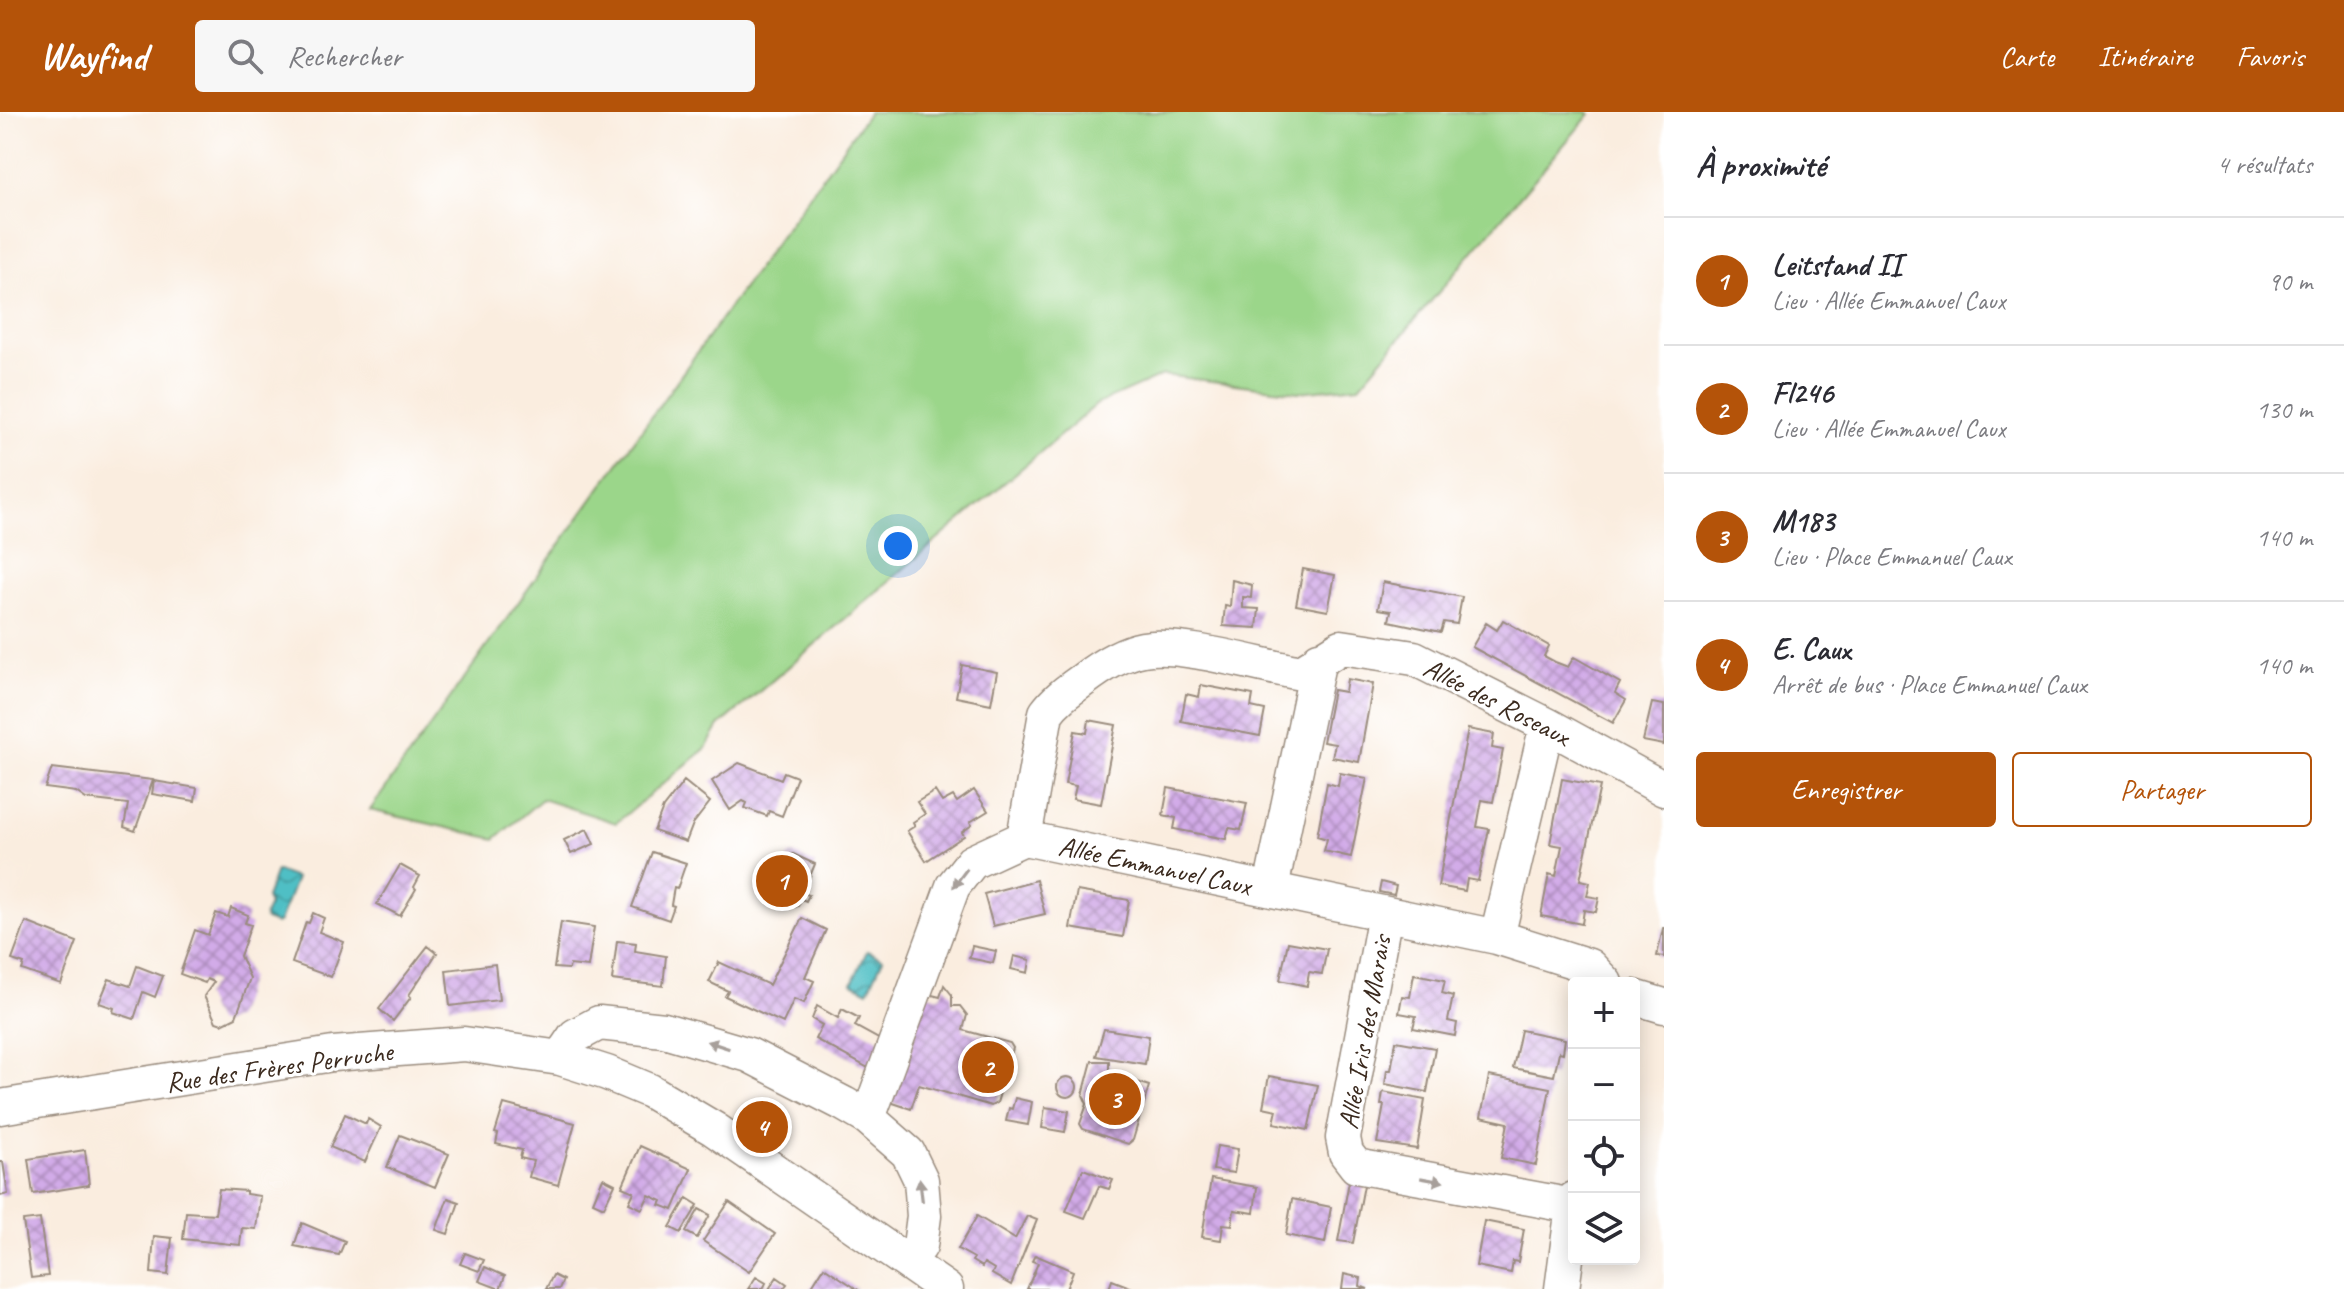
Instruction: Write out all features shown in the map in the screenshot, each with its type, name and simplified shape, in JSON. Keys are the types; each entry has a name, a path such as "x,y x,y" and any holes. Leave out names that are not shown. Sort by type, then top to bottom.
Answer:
{"street":[{"name":"Allée des Roseaux","path":"1024,838 1046,713 1055,700 1093,672 1132,652 1166,647 1296,672 1303,671 1341,647 1414,658 1664,789"},
{"path":"1271,888 1319,659"},
{"path":"1497,937 1547,725"},
{"name":"Allée Emmanuel Caux","path":"868,1118 953,886 972,862 1024,838 1497,937 1589,966 1599,977"},
{"name":"Allée Iris des Marais","path":"1385,914 1343,1138 1346,1153 1356,1166 1568,1202"},
{"path":"1640,999 1664,1006"},
{"path":"560,1058 575,1036 599,1023 664,1030 749,1055 868,1118 908,1153 921,1180 924,1216 920,1246 907,1262"},
{"name":"Rue des Frères Perruche","path":"0,1107 333,1054 464,1044 560,1058 650,1091 714,1129 946,1289"},
{"path":"1562,1289 1568,1242"}],"green space":[{"path":"869,112 1590,114 1359,386 1298,392 1163,375 1097,404 719,726 706,748 616,823 542,799 495,839 370,810"}],"water":[{"path":"276,871 296,878 276,924 264,917 269,904 266,898"},
{"path":"867,951 883,959 868,991 852,983"}],"building":[{"path":"1303,569 1335,575 1328,611 1296,605"},
{"path":"1232,580 1252,585 1251,598 1243,597 1243,608 1259,609 1257,628 1223,626 1225,606 1230,607"},
{"path":"1383,582 1462,597 1457,624 1444,622 1441,632 1389,621 1391,611 1378,609"},
{"path":"1503,620 1549,646 1544,656 1555,662 1568,667 1574,657 1620,683 1615,693 1626,700 1613,723 1472,647 1486,623 1497,630"},
{"path":"962,665 997,672 991,704 956,697"},
{"path":"1347,679 1373,684 1359,762 1332,757 1335,744 1323,742 1333,690 1345,692"},
{"path":"1201,685 1253,695 1251,707 1265,710 1260,736 1181,721 1186,694 1199,697"},
{"path":"1652,703 1664,705 1664,745 1643,741"},
{"path":"1089,720 1116,725 1101,804 1073,799 1076,786 1065,784 1075,731 1087,733"},
{"path":"1468,729 1494,734 1492,748 1503,750 1493,802 1482,800 1477,827 1489,829 1478,881 1467,879 1465,891 1438,886"},
{"path":"739,763 781,779 784,772 797,777 782,816 769,811 767,816 745,808 747,803 743,801 730,810 712,781"},
{"path":"52,768 153,780 135,831 124,827 128,804 86,799 76,792 45,788"},
{"path":"1340,773 1367,778 1351,857 1324,851 1327,839 1317,836 1327,783 1338,786"},
{"path":"1562,779 1600,786 1580,880 1590,882 1587,896 1599,898 1596,912 1584,910 1582,924 1541,916 1549,874 1556,876 1562,846 1550,844"},
{"path":"154,781 197,788 195,801 152,794"},
{"path":"684,781 710,802 693,824 686,842 654,831 663,808"},
{"path":"1168,788 1247,803 1241,830 1229,828 1226,839 1174,829 1176,818 1163,815"},
{"path":"974,790 988,811 970,822 972,825 962,832 964,836 926,861 907,831 915,826 913,822 925,814 917,802 935,791 942,802 953,796 957,802"},
{"path":"587,829 594,844 571,854 564,840"},
{"path":"652,852 686,863 677,889 674,888 671,905 674,906 669,920 632,907"},
{"path":"789,855 815,864 803,893 809,895 806,901 801,899 795,907 773,895","holes":["797,870 803,875 802,884 791,889 785,883 785,874"]},
{"path":"400,865 420,876 400,916 377,904"},
{"path":"1036,880 1045,914 993,926 984,894"},
{"path":"1381,882 1396,886 1394,895 1379,892"},
{"path":"1077,891 1129,900 1123,937 1070,928"},
{"path":"231,908 248,915 245,923 251,925 240,956 250,978 236,1017 222,1024 216,1022 204,996 214,982 207,979 205,983 180,974 195,930 208,935 216,913 228,917"},
{"path":"313,913 324,918 319,932 344,942 331,977 292,963 306,922 309,923"},
{"path":"802,918 826,930 805,977 814,981 804,1003 794,999 783,1023 725,996 728,991 709,982 719,962 769,985"},
{"path":"26,922 77,942 61,984 22,970 24,964 12,960"},
{"path":"561,922 594,927 588,967 570,965 569,969 554,968"},
{"path":"1664,928 1664,957 1657,956"},
{"path":"617,941 636,943 635,951 666,956 663,986 612,980"},
{"path":"1288,942 1327,949 1322,974 1309,972 1307,986 1280,980"},
{"path":"428,946 437,953 393,1021 379,1009"},
{"path":"972,946 996,951 993,963 969,958"},
{"path":"1014,956 1030,960 1028,973 1011,969"},
{"path":"495,964 499,1000 450,1006 446,970"},
{"path":"137,966 163,976 155,997 143,992 134,1019 99,1003 109,979 130,986"},
{"path":"1414,974 1445,980 1442,993 1453,996 1448,1021 1457,1023 1455,1036 1413,1028 1416,1016 1399,1013 1402,996 1410,997"},
{"path":"944,985 952,995 952,1006 960,1006 967,1015 963,1030 1010,1043 1013,1048 997,1103 991,1106 919,1085 911,1109 890,1102 900,1059 908,1061 924,993 940,997"},
{"path":"817,1006 838,1018 842,1009 859,1018 855,1026 882,1041 868,1068 815,1039 822,1025 812,1019"},
{"path":"1104,1029 1149,1036 1145,1064 1096,1056"},
{"path":"1521,1030 1565,1039 1554,1076 1513,1068"},
{"path":"1396,1041 1435,1048 1427,1092 1385,1084"},
{"path":"1092,1061 1109,1061 1109,1073 1149,1086 1133,1140 1128,1144 1083,1129 1080,1124 1087,1104 1083,1095"},
{"path":"1269,1076 1318,1085 1308,1130 1274,1123 1277,1110 1263,1107"},
{"path":"1489,1076 1550,1088 1536,1165 1501,1158 1508,1123 1481,1117"},
{"path":"1063,1077 1071,1077 1077,1087 1071,1097 1063,1097 1057,1091 1057,1083"},
{"path":"1383,1092 1425,1100 1417,1149 1377,1143 1384,1105 1381,1105"},
{"path":"1015,1098 1032,1102 1028,1125 1006,1121"},
{"path":"504,1104 575,1123 558,1185 529,1177 533,1161 520,1158 522,1150 496,1144 498,1134 495,1133"},
{"path":"1045,1107 1069,1111 1065,1132 1042,1128"},
{"path":"345,1114 366,1124 368,1119 381,1127 365,1162 330,1147"},
{"path":"400,1135 449,1154 435,1187 387,1167"},
{"path":"640,1146 691,1169 673,1210 660,1205 662,1201 649,1195 642,1209 629,1203 634,1192 622,1187"},
{"path":"1217,1146 1238,1149 1234,1173 1213,1170"},
{"path":"85,1150 89,1185 33,1194 28,1159"},
{"path":"0,1162 3,1162 8,1194 0,1196"},
{"path":"1083,1169 1113,1180 1109,1189 1099,1186 1085,1218 1066,1211"},
{"path":"1350,1176 1365,1180 1353,1243 1338,1241"},
{"path":"603,1178 615,1184 604,1207 593,1202"},
{"path":"1211,1179 1257,1187 1254,1213 1234,1210 1232,1225 1223,1224 1221,1240 1202,1237"},
{"path":"219,1189 246,1191 246,1194 260,1196 256,1229 242,1228 240,1245 183,1239 186,1212 215,1214"},
{"path":"448,1198 459,1202 448,1234 436,1230"},
{"path":"687,1198 698,1205 681,1233 670,1227"},
{"path":"1292,1199 1331,1207 1325,1243 1286,1235"},
{"path":"729,1202 775,1234 749,1272 703,1241"},
{"path":"699,1209 710,1215 697,1238 686,1232"},
{"path":"977,1216 1015,1239 1027,1216 1037,1220 1011,1285 992,1274 994,1269 984,1263 982,1267 958,1249"},
{"path":"40,1219 48,1276 31,1278 23,1221"},
{"path":"1484,1221 1524,1229 1518,1262 1513,1261 1511,1273 1476,1266"},
{"path":"302,1223 345,1241 339,1255 294,1246"},
{"path":"154,1236 172,1238 168,1275 151,1273"},
{"path":"465,1253 484,1260 479,1271 460,1264"},
{"path":"1035,1255 1073,1271 1066,1289 1027,1289 1038,1263 1032,1261"},
{"path":"485,1267 505,1276 500,1289 479,1281"},
{"path":"824,1267 857,1289 810,1289"},
{"path":"1344,1274 1361,1278 1360,1286 1368,1289 1342,1289"},
{"path":"553,1275 563,1280 559,1289 546,1289"},
{"path":"756,1277 766,1283 763,1289 748,1289"},
{"path":"777,1277 787,1284 783,1289 769,1289"},
{"path":"1112,1280 1135,1289 1109,1289"}],"place":[{"name":"Leitstand II","path":"782,881"},
{"name":"Fl246","path":"988,1067"},
{"name":"M183","path":"1115,1099"},
{"name":"E. Caux","path":"762,1127"}]}
